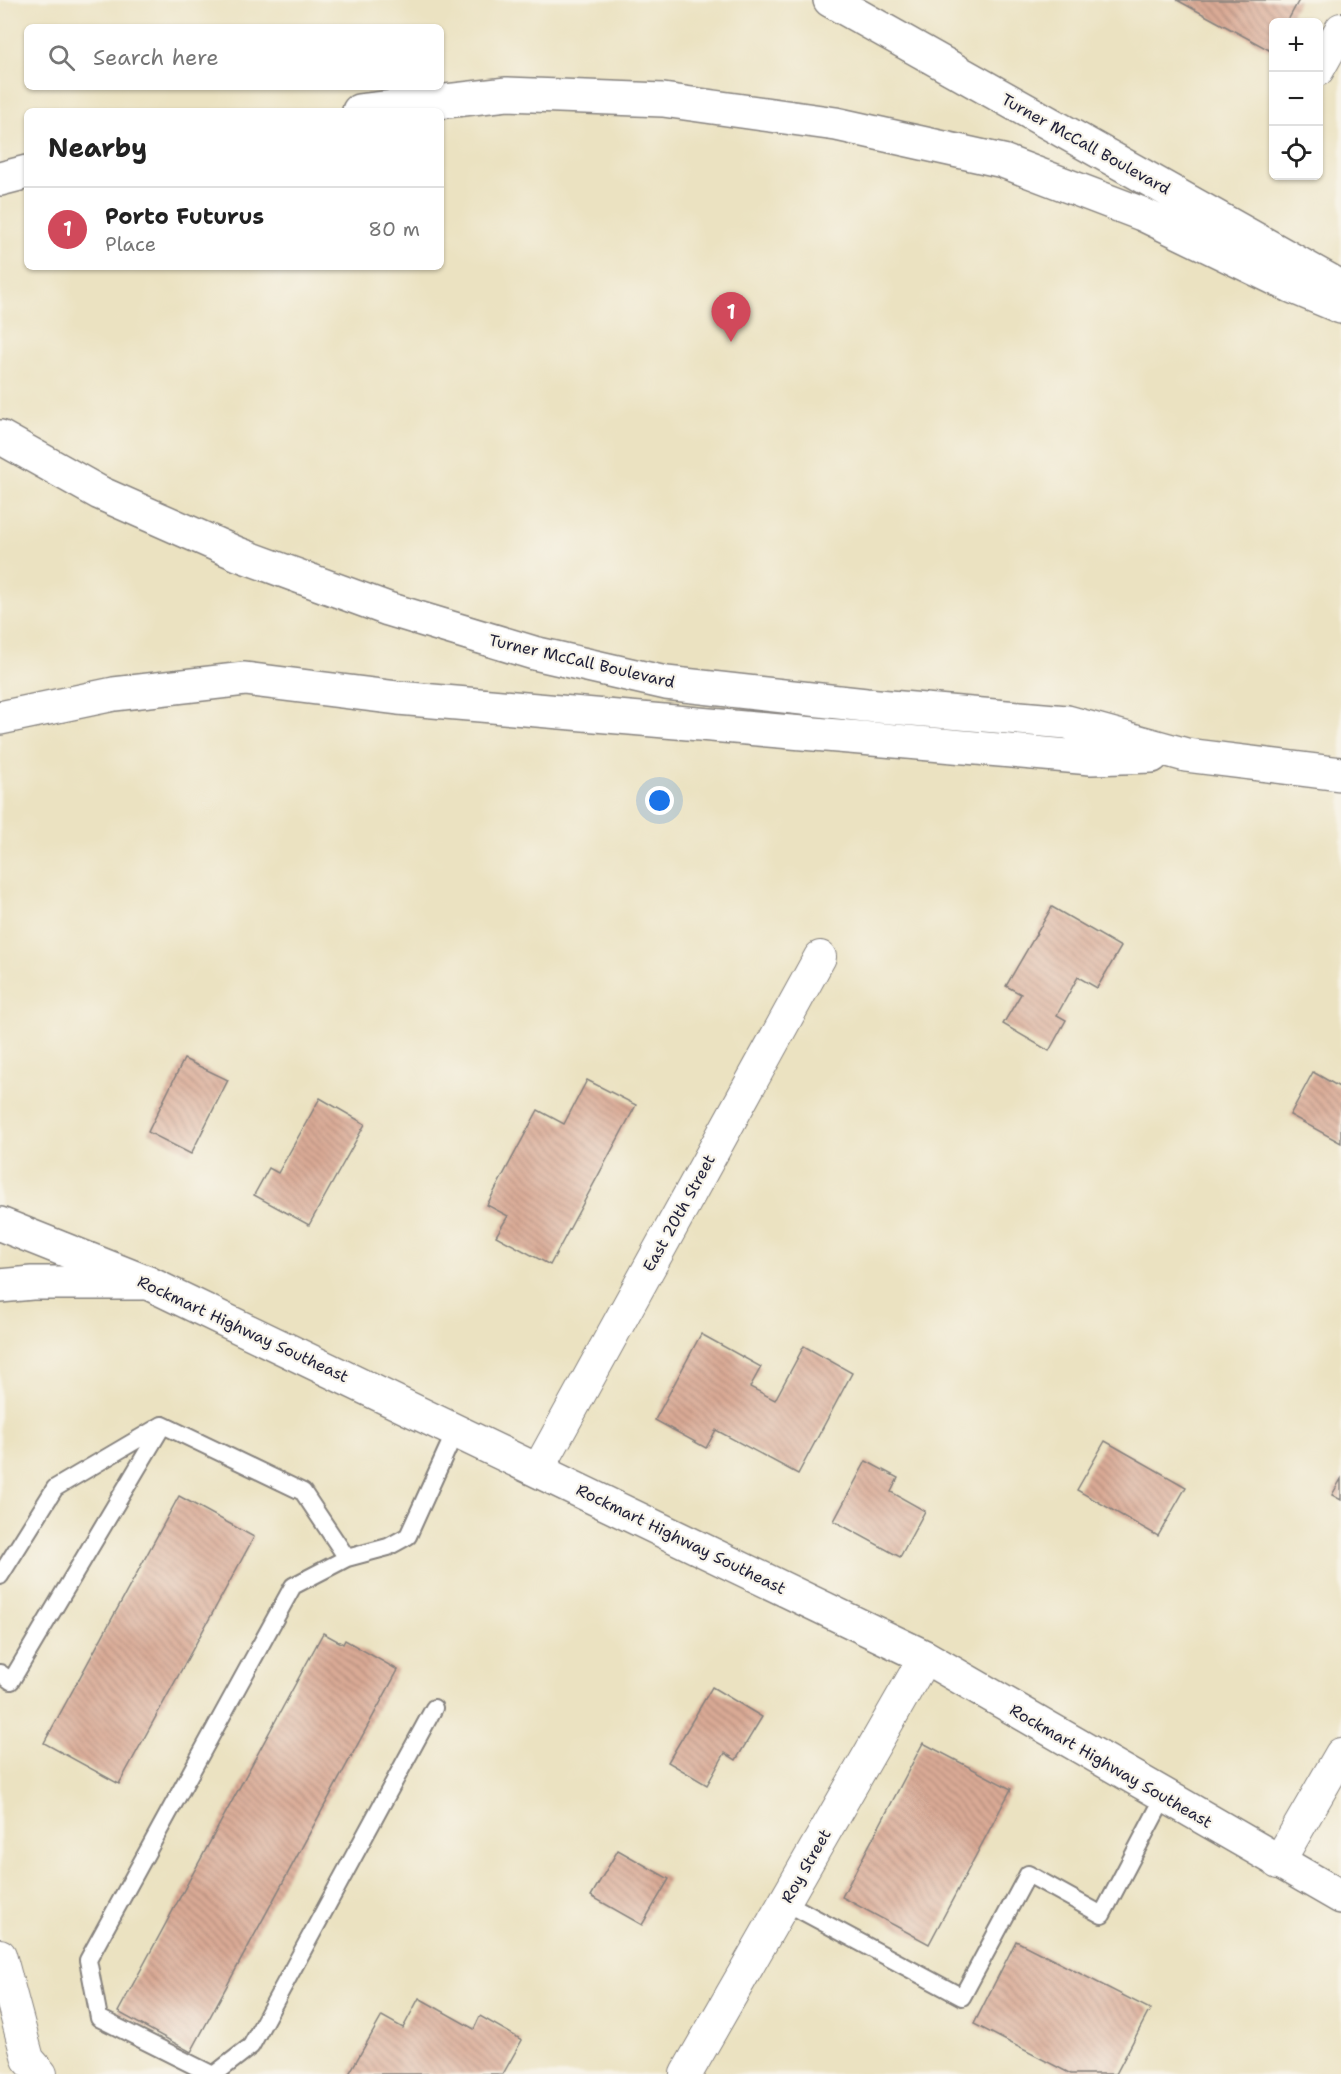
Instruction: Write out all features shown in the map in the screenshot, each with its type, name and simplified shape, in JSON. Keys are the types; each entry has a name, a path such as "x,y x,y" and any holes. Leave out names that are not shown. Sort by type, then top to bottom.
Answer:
{"main road":[{"name":"Turner McCall Boulevard","path":"831,0 1341,287"},
{"path":"385,108 507,94 663,99 836,124 1003,160 1142,214 1291,286 1341,307"},
{"name":"Turner McCall Boulevard","path":"0,437 100,493 238,554 388,609 534,653 666,683 866,705 1066,722 1186,755 1341,774"},
{"path":"0,718 114,694 245,679 398,698 1091,758 1186,755"},
{"name":"Rockmart Highway Southeast","path":"0,1224 148,1283 924,1657 1341,1898"},
{"path":"0,1286 32,1283 148,1283"}],"street":[{"path":"1323,61 1341,29"},
{"name":"East 20th Street","path":"538,1470 820,957"},
{"name":"Roy Street","path":"686,2074 924,1657"},
{"path":"1278,1863 1341,1754"},
{"path":"0,1955 28,2059 41,2074"}],"lane":[{"path":"163,1425 303,1492 346,1558"},
{"path":"0,1576 55,1488 163,1425"},
{"path":"0,1673 10,1681 163,1425"},
{"path":"434,1708 251,2046 213,2074 99,2018 88,1960 292,1586 346,1558 388,1546 408,1536 456,1430"},
{"path":"785,1902 962,1997 1028,1874 1102,1915 1164,1797"}],"building":[{"path":"1177,0 1299,0 1289,18 1269,18 1269,50"},
{"path":"1052,907 1121,947 1097,988 1078,977 1057,1015 1066,1020 1049,1051 1003,1024 1021,994 1006,986"},
{"path":"184,1059 228,1080 191,1154 148,1132"},
{"path":"1313,1072 1341,1088 1341,1143 1290,1115"},
{"path":"587,1080 636,1105 550,1265 496,1236 508,1216 487,1205 538,1110 564,1124"},
{"path":"320,1098 365,1124 309,1225 254,1195 269,1168 278,1173"},
{"path":"701,1334 761,1367 750,1387 775,1400 804,1346 852,1373 798,1474 716,1430 706,1448 655,1420"},
{"path":"1105,1441 1186,1487 1158,1536 1077,1490"},
{"path":"866,1461 898,1478 891,1492 925,1511 900,1557 834,1521"},
{"path":"1341,1479 1341,1500 1332,1495"},
{"path":"179,1496 254,1537 119,1784 44,1743"},
{"path":"323,1633 343,1644 345,1640 398,1670 191,2052 118,2012"},
{"path":"712,1687 762,1717 736,1760 725,1753 707,1785 668,1762"},
{"path":"923,1743 1011,1789 929,1944 842,1897"},
{"path":"618,1850 669,1879 642,1925 591,1896"},
{"path":"1016,1941 1150,2009 1116,2074 1071,2074 974,2024"},
{"path":"419,1998 474,2029 480,2016 522,2040 503,2074 349,2074 382,2016 403,2028"}],"place":[{"name":"Porto Futurus","path":"731,342"}]}
